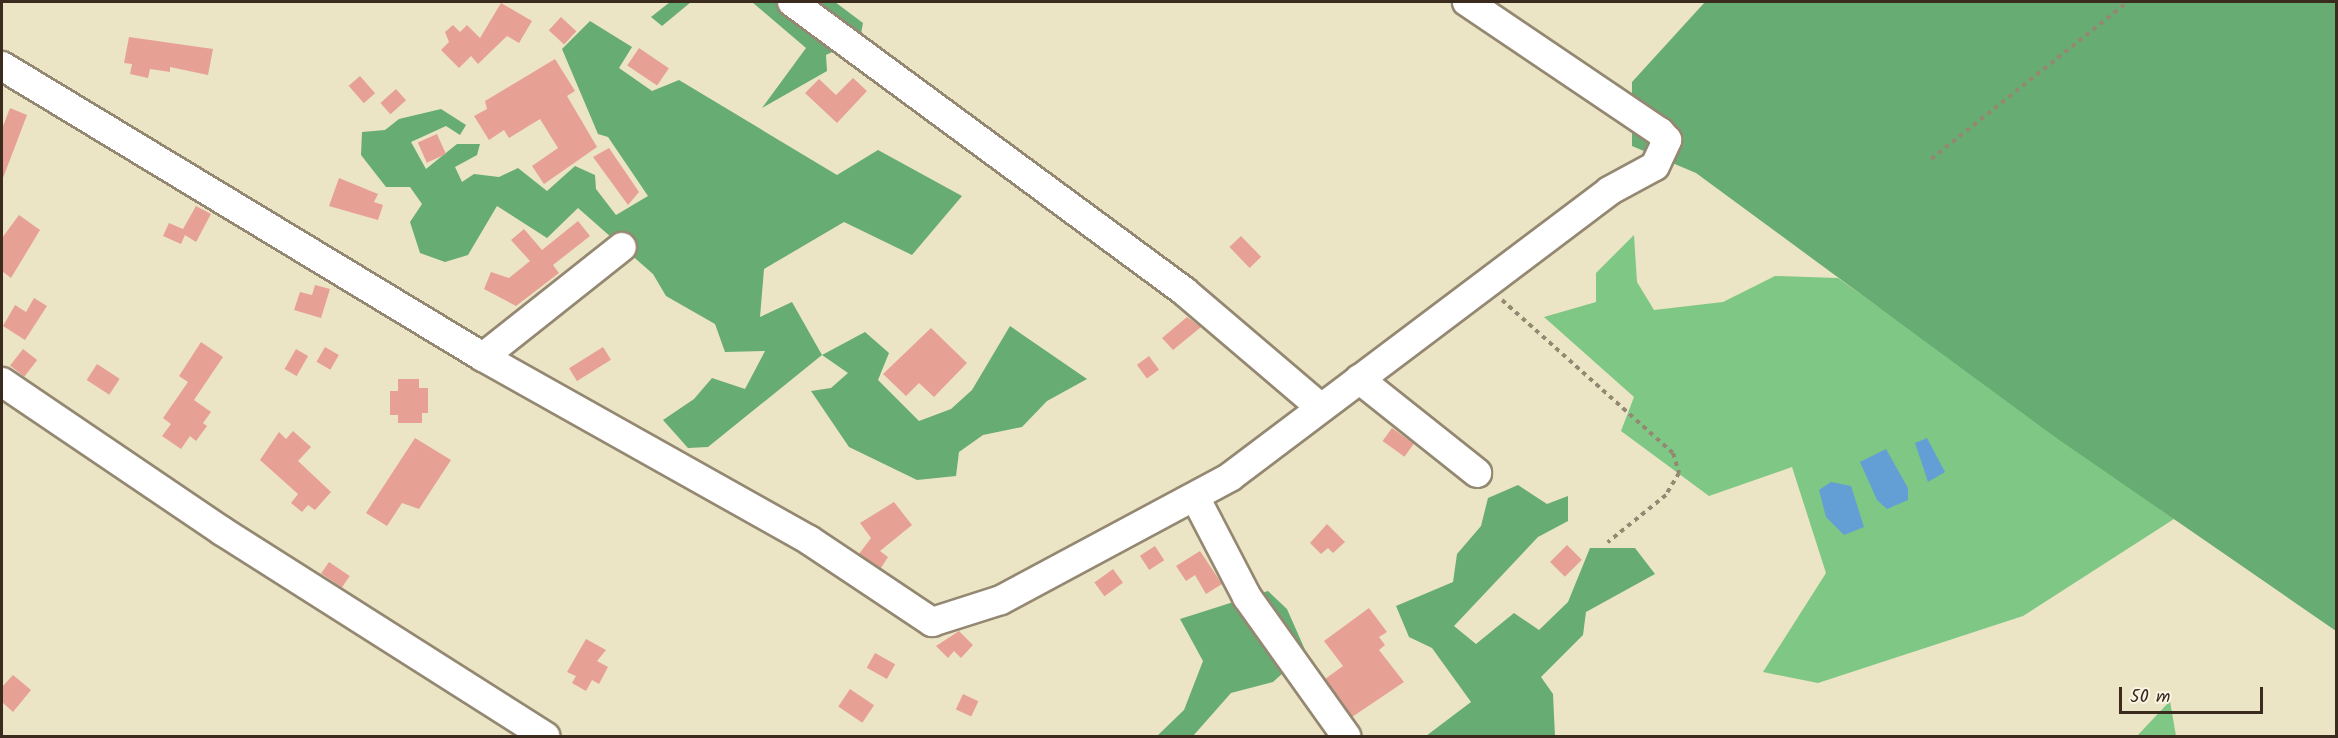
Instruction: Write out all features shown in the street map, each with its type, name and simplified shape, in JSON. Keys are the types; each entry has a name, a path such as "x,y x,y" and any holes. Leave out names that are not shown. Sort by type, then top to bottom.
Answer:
{"street":[{"path":"792,2 1185,292 1320,407"},
{"path":"2,66 483,357 809,540 932,622 1002,600 1230,477 1483,284 1556,235 1609,191 1655,166 1667,140 1467,2"},
{"path":"483,357 622,247"},
{"path":"1359,379 1477,472"},
{"path":"2,382 222,531 545,736"},
{"path":"1194,497 1247,597 1346,736"}],"path":[{"path":"1931,159 2128,2"},
{"path":"1483,284 1673,453 1679,473 1666,495 1608,542"}],"green space":[{"path":"670,2 691,2 662,26 651,17"},
{"path":"752,2 835,2 863,23 860,39 826,55 827,71 762,108 806,48"},
{"path":"1705,2 2336,2 2336,631 2055,437 1696,173 1632,146 1632,82"},
{"path":"590,21 632,47 619,68 652,91 679,80 837,175 878,150 962,196 912,255 844,222 764,269 760,317 792,302 822,355 708,447 688,448 663,420 694,399 712,378 745,389 765,351 725,352 715,324 666,296 653,274 578,208 547,238 497,206 468,255 445,262 420,253 410,222 422,204 410,187 386,187 361,155 362,132 385,130 399,119 441,109 466,125 460,135 446,126 411,142 426,169 457,144 480,144 477,155 455,167 462,182 474,174 499,177 518,168 547,191 575,166 595,175 596,189 616,215 648,196 608,137 598,134 562,49"},
{"path":"1634,235 1637,282 1654,310 1723,302 1775,276 1838,278 2174,519 2023,616 1818,683 1763,672 1826,573 1792,467 1709,496 1621,431 1634,397 1544,317 1596,302 1596,273"},
{"path":"1010,326 1087,379 1047,401 1022,427 983,435 959,452 956,476 917,480 849,447 811,391 831,388 848,373 822,355 865,332 889,353 878,380 919,421 951,409 972,390"},
{"path":"1518,485 1547,504 1568,496 1568,521 1538,537 1454,626 1476,644 1514,613 1539,630 1568,602 1590,548 1635,548 1655,574 1586,612 1583,635 1541,677 1553,694 1555,736 1426,736 1471,702 1432,648 1409,637 1396,606 1453,582 1457,554 1481,526 1488,498"},
{"path":"1268,591 1287,609 1306,652 1273,682 1231,693 1193,736 1157,736 1184,710 1203,661 1180,619"},
{"path":"2170,701 2176,736 2137,736"}],"water":[{"path":"1927,438 1945,472 1928,482 1915,443"},
{"path":"1886,449 1908,488 1908,500 1887,509 1877,500 1860,462"},
{"path":"1831,482 1851,486 1864,527 1844,535 1826,517 1819,490"}],"building":[{"path":"501,3 532,21 519,43 507,36 478,64 471,56 459,68 441,50 449,42 445,32 453,25 460,32 467,25 480,38"},
{"path":"561,17 576,31 564,44 549,30"},
{"path":"129,37 213,49 208,75 170,67 170,72 150,69 148,78 130,74 132,64 124,63"},
{"path":"639,48 669,68 657,86 627,65"},
{"path":"555,59 575,91 567,96 597,147 544,184 532,166 558,148 540,119 509,138 504,130 489,140 474,116 487,109 485,101"},
{"path":"360,76 375,93 364,103 349,86"},
{"path":"853,78 867,91 837,123 805,93 819,79 836,95"},
{"path":"396,89 406,100 390,114 380,103"},
{"path":"10,108 27,115 3,178 2,129"},
{"path":"437,134 446,154 427,163 418,143"},
{"path":"609,148 639,192 628,205 593,157"},
{"path":"339,178 378,194 374,202 383,205 378,220 329,206"},
{"path":"196,206 211,214 196,242 185,235 181,244 163,236 169,223 183,229"},
{"path":"19,215 40,230 11,278 2,271 2,238"},
{"path":"578,221 590,236 553,265 559,273 516,306 484,289 491,272 509,278 530,261 511,240 524,229 542,250"},
{"path":"1241,236 1261,257 1250,268 1229,247"},
{"path":"315,285 330,289 321,318 294,310 300,292 312,295"},
{"path":"34,298 47,306 25,340 3,326 15,305 26,312"},
{"path":"1187,317 1201,327 1173,350 1162,338"},
{"path":"931,328 967,363 934,397 919,383 906,396 883,374"},
{"path":"201,342 223,357 194,400 211,412 203,423 207,426 196,441 190,436 181,449 162,436 171,424 163,418 188,382 179,376"},
{"path":"325,347 339,355 330,370 316,362"},
{"path":"603,347 611,360 577,381 569,368"},
{"path":"23,349 37,360 24,377 10,366"},
{"path":"296,349 308,356 297,376 284,369"},
{"path":"1149,356 1159,370 1147,379 1137,365"},
{"path":"97,364 120,379 109,395 87,380"},
{"path":"398,379 419,379 419,388 428,388 428,413 422,413 422,423 398,423 398,415 390,415 390,391 398,391"},
{"path":"1392,428 1414,444 1404,457 1383,441"},
{"path":"293,431 311,447 298,461 331,492 315,510 308,505 302,512 291,503 298,494 260,460 279,432 286,439"},
{"path":"415,438 451,460 419,509 402,503 387,526 366,513"},
{"path":"894,502 912,525 880,551 888,557 881,568 859,554 871,538 860,523"},
{"path":"1327,524 1345,542 1333,553 1328,548 1321,554 1310,543"},
{"path":"1567,545 1582,560 1565,577 1550,562"},
{"path":"1155,546 1164,560 1149,570 1140,556"},
{"path":"1200,551 1222,584 1206,594 1195,575 1186,581 1176,566"},
{"path":"329,562 350,576 342,588 321,574"},
{"path":"1113,569 1123,583 1104,596 1094,583"},
{"path":"1369,608 1387,632 1379,637 1385,645 1379,650 1404,682 1352,717 1325,679 1343,666 1324,641"},
{"path":"959,631 973,645 961,658 954,651 948,658 936,646"},
{"path":"586,639 606,650 597,661 608,667 599,684 592,680 586,691 572,683 576,676 567,672"},
{"path":"875,653 895,664 887,679 867,668"},
{"path":"13,675 31,690 13,712 2,702 2,687"},
{"path":"850,689 874,705 862,723 838,706"},
{"path":"963,694 978,701 971,717 956,709"}]}
